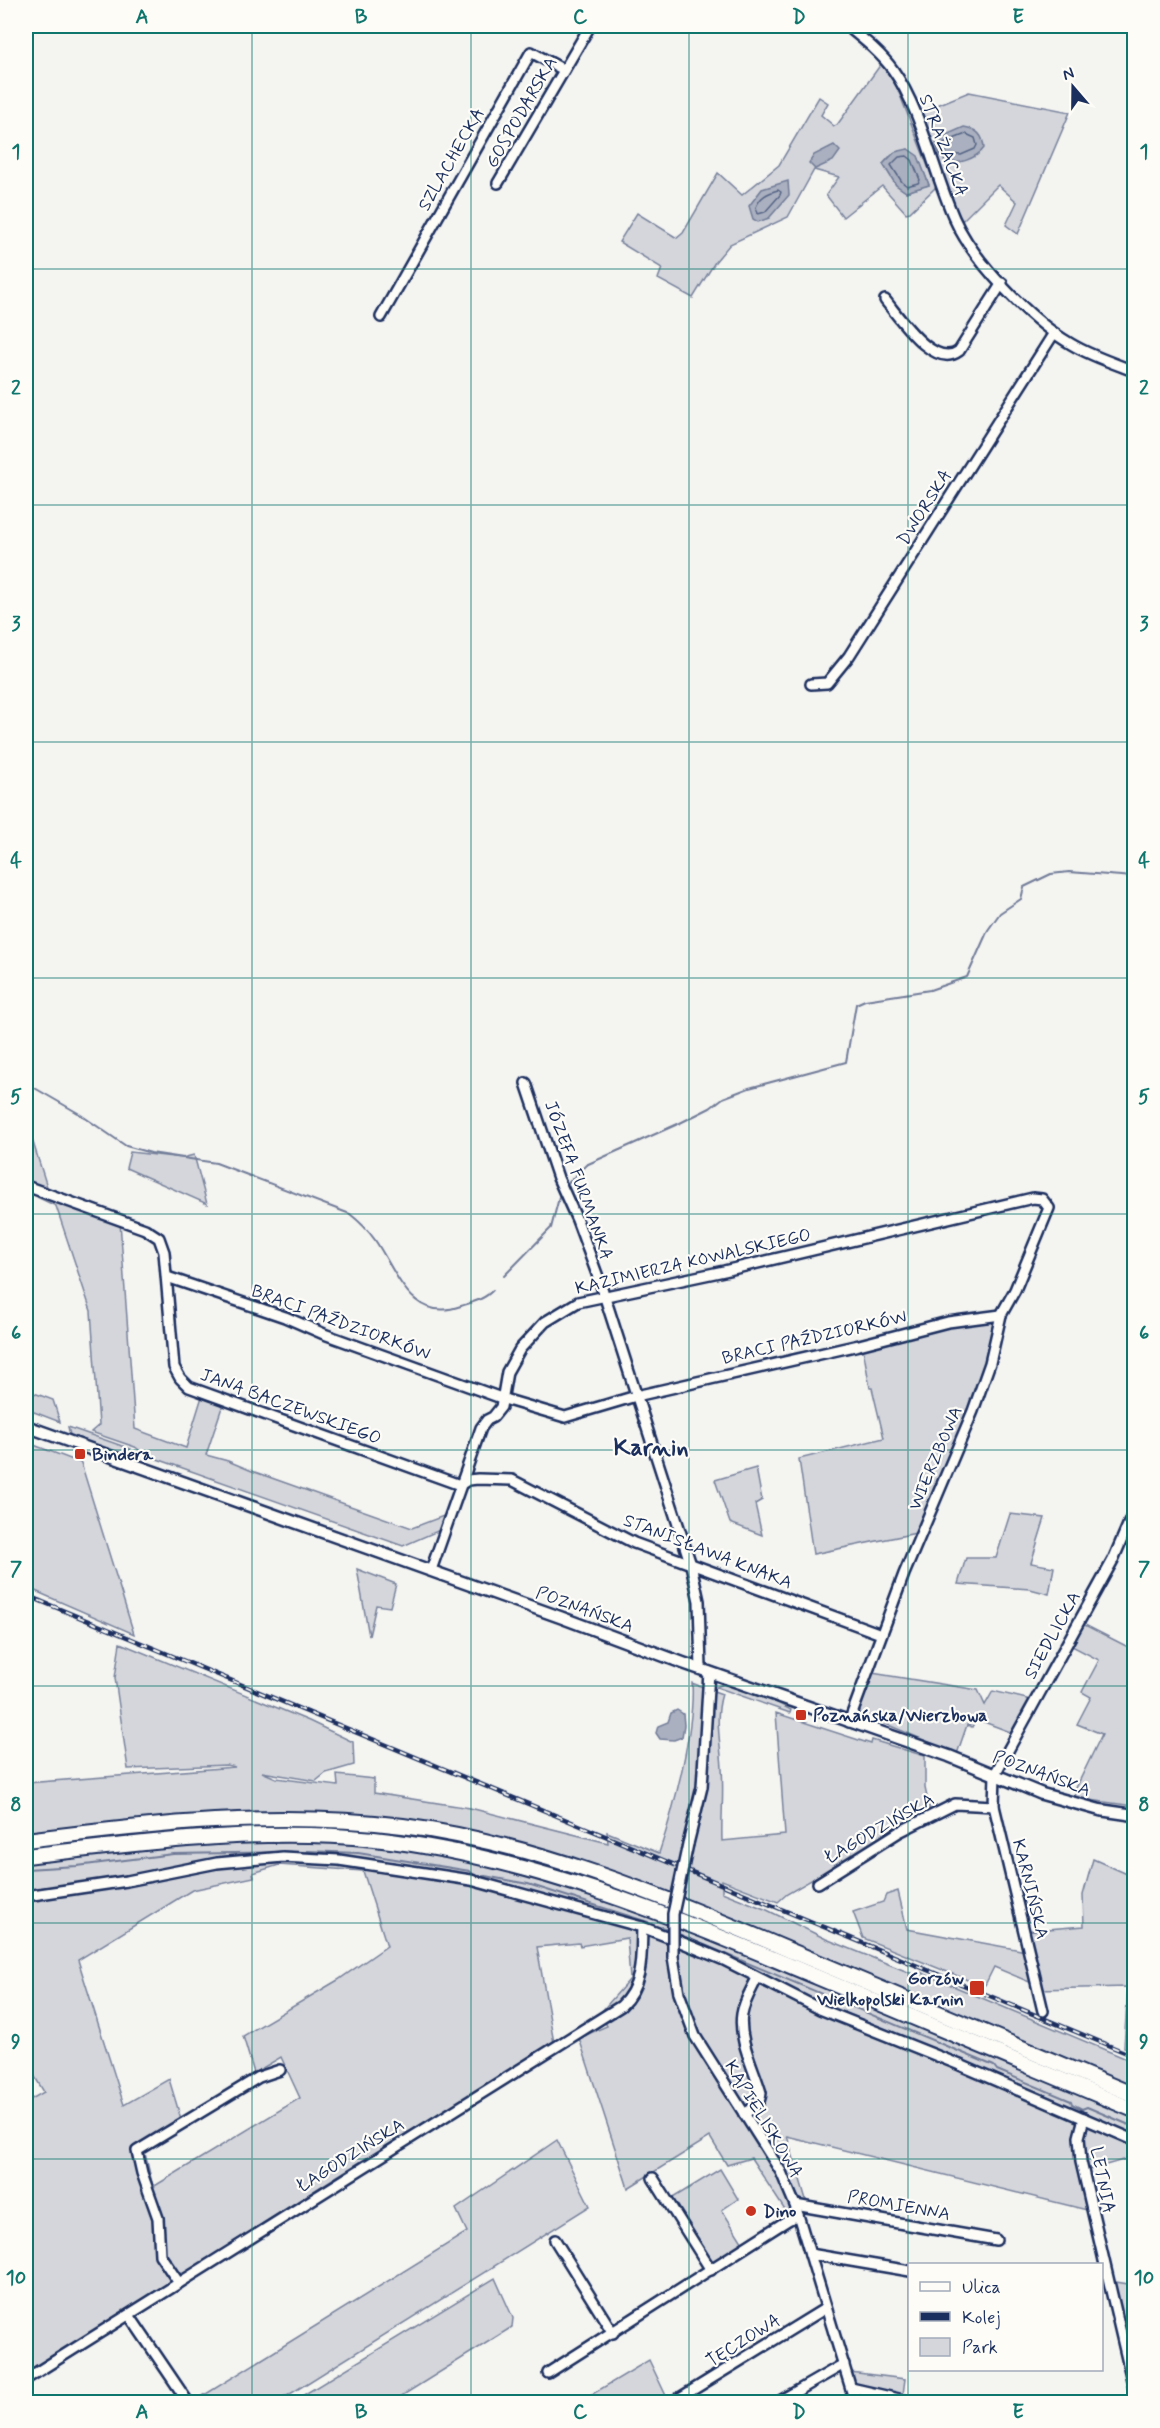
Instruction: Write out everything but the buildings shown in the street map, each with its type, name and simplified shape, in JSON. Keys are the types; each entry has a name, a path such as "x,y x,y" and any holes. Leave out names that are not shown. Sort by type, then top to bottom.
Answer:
{"highway":[{"path":"26,1840 159,1824 307,1818 375,1823 484,1840 572,1863 689,1908 1134,2095"},
{"path":"26,1856 161,1840 262,1834 372,1839 439,1848 482,1857 567,1879 719,1936 1134,2110"}],"main road":[{"name":"POZNAŃSKA","path":"26,1426 849,1722 949,1755 1071,1804 1134,1815"}],"street":[{"name":"GOSPODARSKA","path":"498,183 590,26"},
{"name":"STRAŻACKA","path":"848,26 885,60 902,84 957,225 974,252 1027,310 1054,333 1083,351 1134,371"},
{"name":"SZLACHECKA","path":"381,317 531,52 564,70"},
{"path":"885,300 926,346 939,355 947,357 956,354 963,345 1002,283"},
{"name":"DWORSKA","path":"811,684 827,683 849,656 1054,333"},
{"name":"JÓZEFA FURMANKA","path":"526,1083 558,1178 577,1220 604,1297 692,1565 699,1601 705,1670 702,1787 688,1844"},
{"name":"JANA BACZEWSKIEGO","path":"26,1186 146,1229 159,1238 164,1252 167,1277 174,1367 189,1387 460,1485"},
{"name":"KAZIMIERZA KOWALSKIEGO","path":"504,1399 507,1372 520,1349 545,1322 570,1306 586,1300 1034,1198 1042,1199 1049,1208"},
{"name":"WIERZBOWA","path":"849,1722 881,1634 973,1411 990,1363 1001,1315 1015,1290 1049,1208"},
{"name":"BRACI PAŹDZIORKÓW","path":"167,1277 285,1317 324,1334 504,1399 564,1417 636,1396 859,1345 948,1322 1001,1315"},
{"path":"430,1570 481,1428 501,1407 504,1399"},
{"name":"STANISŁAWA KNAKA","path":"460,1485 468,1480 478,1479 512,1480 634,1543 881,1634"},
{"name":"SIEDLICKA","path":"994,1774 1113,1560 1134,1511"},
{"name":"KARNIŃSKA","path":"994,1774 994,1806 1043,2011"},
{"name":"ŁAGODZIŃSKA","path":"818,1883 899,1832 955,1804 994,1806"},
{"name":"KĄPIELISKOWA","path":"688,1844 673,1914 673,1958 679,1993 695,2036 780,2172 795,2205 855,2403"},
{"path":"26,1896 127,1881 217,1863 300,1857 339,1860 471,1880 642,1927 724,1960 848,2021 960,2065 1134,2140"},
{"name":"ŁAGODZIŃSKA","path":"26,2379 621,2006 635,1990 639,1979 642,1927"},
{"path":"744,2114 757,2105 761,2093 742,2028 744,2008 757,1978"},
{"path":"179,2283 160,2255 158,2218 142,2173 137,2151 259,2077 280,2070"},
{"name":"LETNIA","path":"1084,2118 1078,2137 1081,2162 1134,2389"},
{"path":"653,2178 711,2270"},
{"name":"PROMIENNA","path":"795,2205 996,2240"},
{"path":"548,2373 788,2220 798,2216"},
{"path":"555,2240 613,2333"},
{"path":"810,2254 908,2271"},
{"name":"TĘCZOWA","path":"678,2399 826,2308"},
{"path":"129,2314 188,2403"},
{"path":"778,2403 844,2364"},
{"path":"850,2388 912,2403"}],"green space":[{"path":"881,64 896,85 936,187 910,212 906,213 882,186 843,217 826,195 839,177 814,170 788,217 730,244 715,262 693,298 658,279 662,268 619,242 637,213 677,238 683,233 718,173 742,195 779,165 819,97 828,103 821,115 834,126","holes":["908,149 918,157 929,185 906,192 896,185 883,164 889,157"]},
{"path":"969,92 1070,112 1018,234 1006,225 1017,202 998,185 963,220 960,219 920,112"},
{"path":"26,1120 48,1190 26,1179"},
{"path":"130,1152 182,1158 194,1155 207,1204 126,1168"},
{"path":"37,1197 48,1197 120,1222 135,1429 186,1448 204,1390 224,1401 206,1455 412,1528 446,1515 440,1530 403,1546 146,1455 135,1447 91,1432 99,1425 91,1311 56,1206"},
{"path":"1009,1309 921,1532 813,1554 799,1459 884,1438 872,1388 870,1388 862,1343"},
{"path":"26,1390 53,1400 60,1422 26,1409"},
{"path":"68,1427 131,1449 118,1453 103,1451 70,1435"},
{"path":"26,1442 81,1463 134,1634 26,1587"},
{"path":"756,1468 762,1500 755,1504 762,1535 730,1523 715,1480"},
{"path":"1010,1514 1045,1518 1031,1563 1054,1567 1049,1594 1030,1589 958,1584 966,1558 996,1558"},
{"path":"357,1569 396,1584 390,1607 376,1605 369,1636"},
{"path":"1081,1623 1134,1650 1134,1806 1075,1798 1076,1788 1102,1734 1077,1724 1091,1697 1082,1692 1099,1660 1070,1645"},
{"path":"120,1643 309,1721 353,1742 354,1765 326,1773 316,1781 262,1772 276,1778 338,1786 337,1775 374,1779 374,1793 470,1808 608,1843 607,1832 659,1853 677,1792 687,1745 692,1683 722,1694 718,1722 723,1778 722,1841 785,1835 776,1713 871,1744 872,1740 925,1756 925,1788 930,1811 787,1894 778,1902 722,1880 722,1892 767,1910 826,1939 918,1976 920,1972 1134,2062 1134,2157 1078,2173 1087,2210 787,2136 807,2203 795,2193 787,2175 768,2146 792,2207 788,2215 751,2158 727,2165 710,2137 628,2188 579,2038 607,2026 600,2013 630,1979 627,1938 580,1946 579,1943 537,1947 554,2043 339,2175 26,2374 26,2102 44,2092 26,2062 26,1783 235,1767 227,1765 128,1769 115,1678","holes":["279,1865 363,1871 387,1946 338,1980 243,2036 254,2073 281,2057 300,2098 153,2187 143,2145 181,2119 169,2079 124,2105 78,1960 192,1890 254,1877 253,1873"]},
{"path":"872,1673 978,1690 985,1705 993,1691 1031,1700 1013,1733 976,1719 972,1727 967,1725 957,1754 855,1711"},
{"path":"726,1683 766,1697 791,1710 790,1713 716,1687"},
{"path":"1093,1859 1134,1877 1134,2051 1124,2047 1128,1987 1037,1989 1032,1983 994,1967 985,1985 975,1983 863,1938 853,1912 883,1902 886,1895 898,1891 907,1929 1026,1951 1023,1931 1084,1926 1083,1895"},
{"path":"557,2140 590,2206 285,2396 290,2402 193,2402 467,2232 456,2209"},
{"path":"720,2169 738,2199 722,2210 744,2245 715,2262 708,2258 671,2199"},
{"path":"495,2278 513,2318 512,2327 392,2402 292,2402"},
{"path":"1110,2281 1134,2285 1134,2331 1121,2329"},
{"path":"649,2360 669,2402 579,2402"},
{"path":"850,2372 905,2379 903,2394 858,2386 853,2383"}],"water":[{"path":"964,127 978,133 984,148 976,155 960,162 944,160 939,154 936,142 939,138"},
{"path":"834,145 840,151 833,161 815,169 809,163 814,155"},
{"path":"908,149 918,156 929,185 906,192 896,185 883,164 895,152"},
{"path":"788,181 789,195 769,218 758,222 753,219 749,206 762,189"},
{"path":"677,1710 683,1714 682,1737 674,1740 660,1739 656,1733 658,1726 668,1722 671,1713"}],"waterway":[{"path":"567,1184 586,1165 680,1123 710,1108 723,1098 749,1088 846,1062 856,1004 865,1000 930,990 967,977 988,930 1000,913 1021,899 1024,887 1051,874 1069,872 1134,877"},
{"path":"26,1083 78,1113 126,1146 151,1153 216,1163 350,1214 372,1236 408,1292 430,1308 444,1310 461,1306 483,1298 493,1290"},
{"path":"504,1276 551,1228 560,1194"},
{"path":"307,1851 358,1853 470,1871 477,1876 528,1884 648,1922"},
{"path":"26,1869 77,1866 173,1854 289,1852"},
{"path":"662,1927 671,1930"},
{"path":"676,1933 994,2066 997,2070 1071,2101 1072,2104 1082,2109 1087,2107 1134,2127"}],"railway":[{"path":"26,1595 1134,2056"}],"place":[{"name":"Bindera","path":"80,1454"},
{"name":"Poznańska/Wierzbowa","path":"801,1715"},
{"name":"Gorzów Wielkopolski Karnin","path":"977,1988"},
{"name":"Dino","path":"751,2211"}],"district":[{"name":"Karnin","path":"651,1447"}]}
